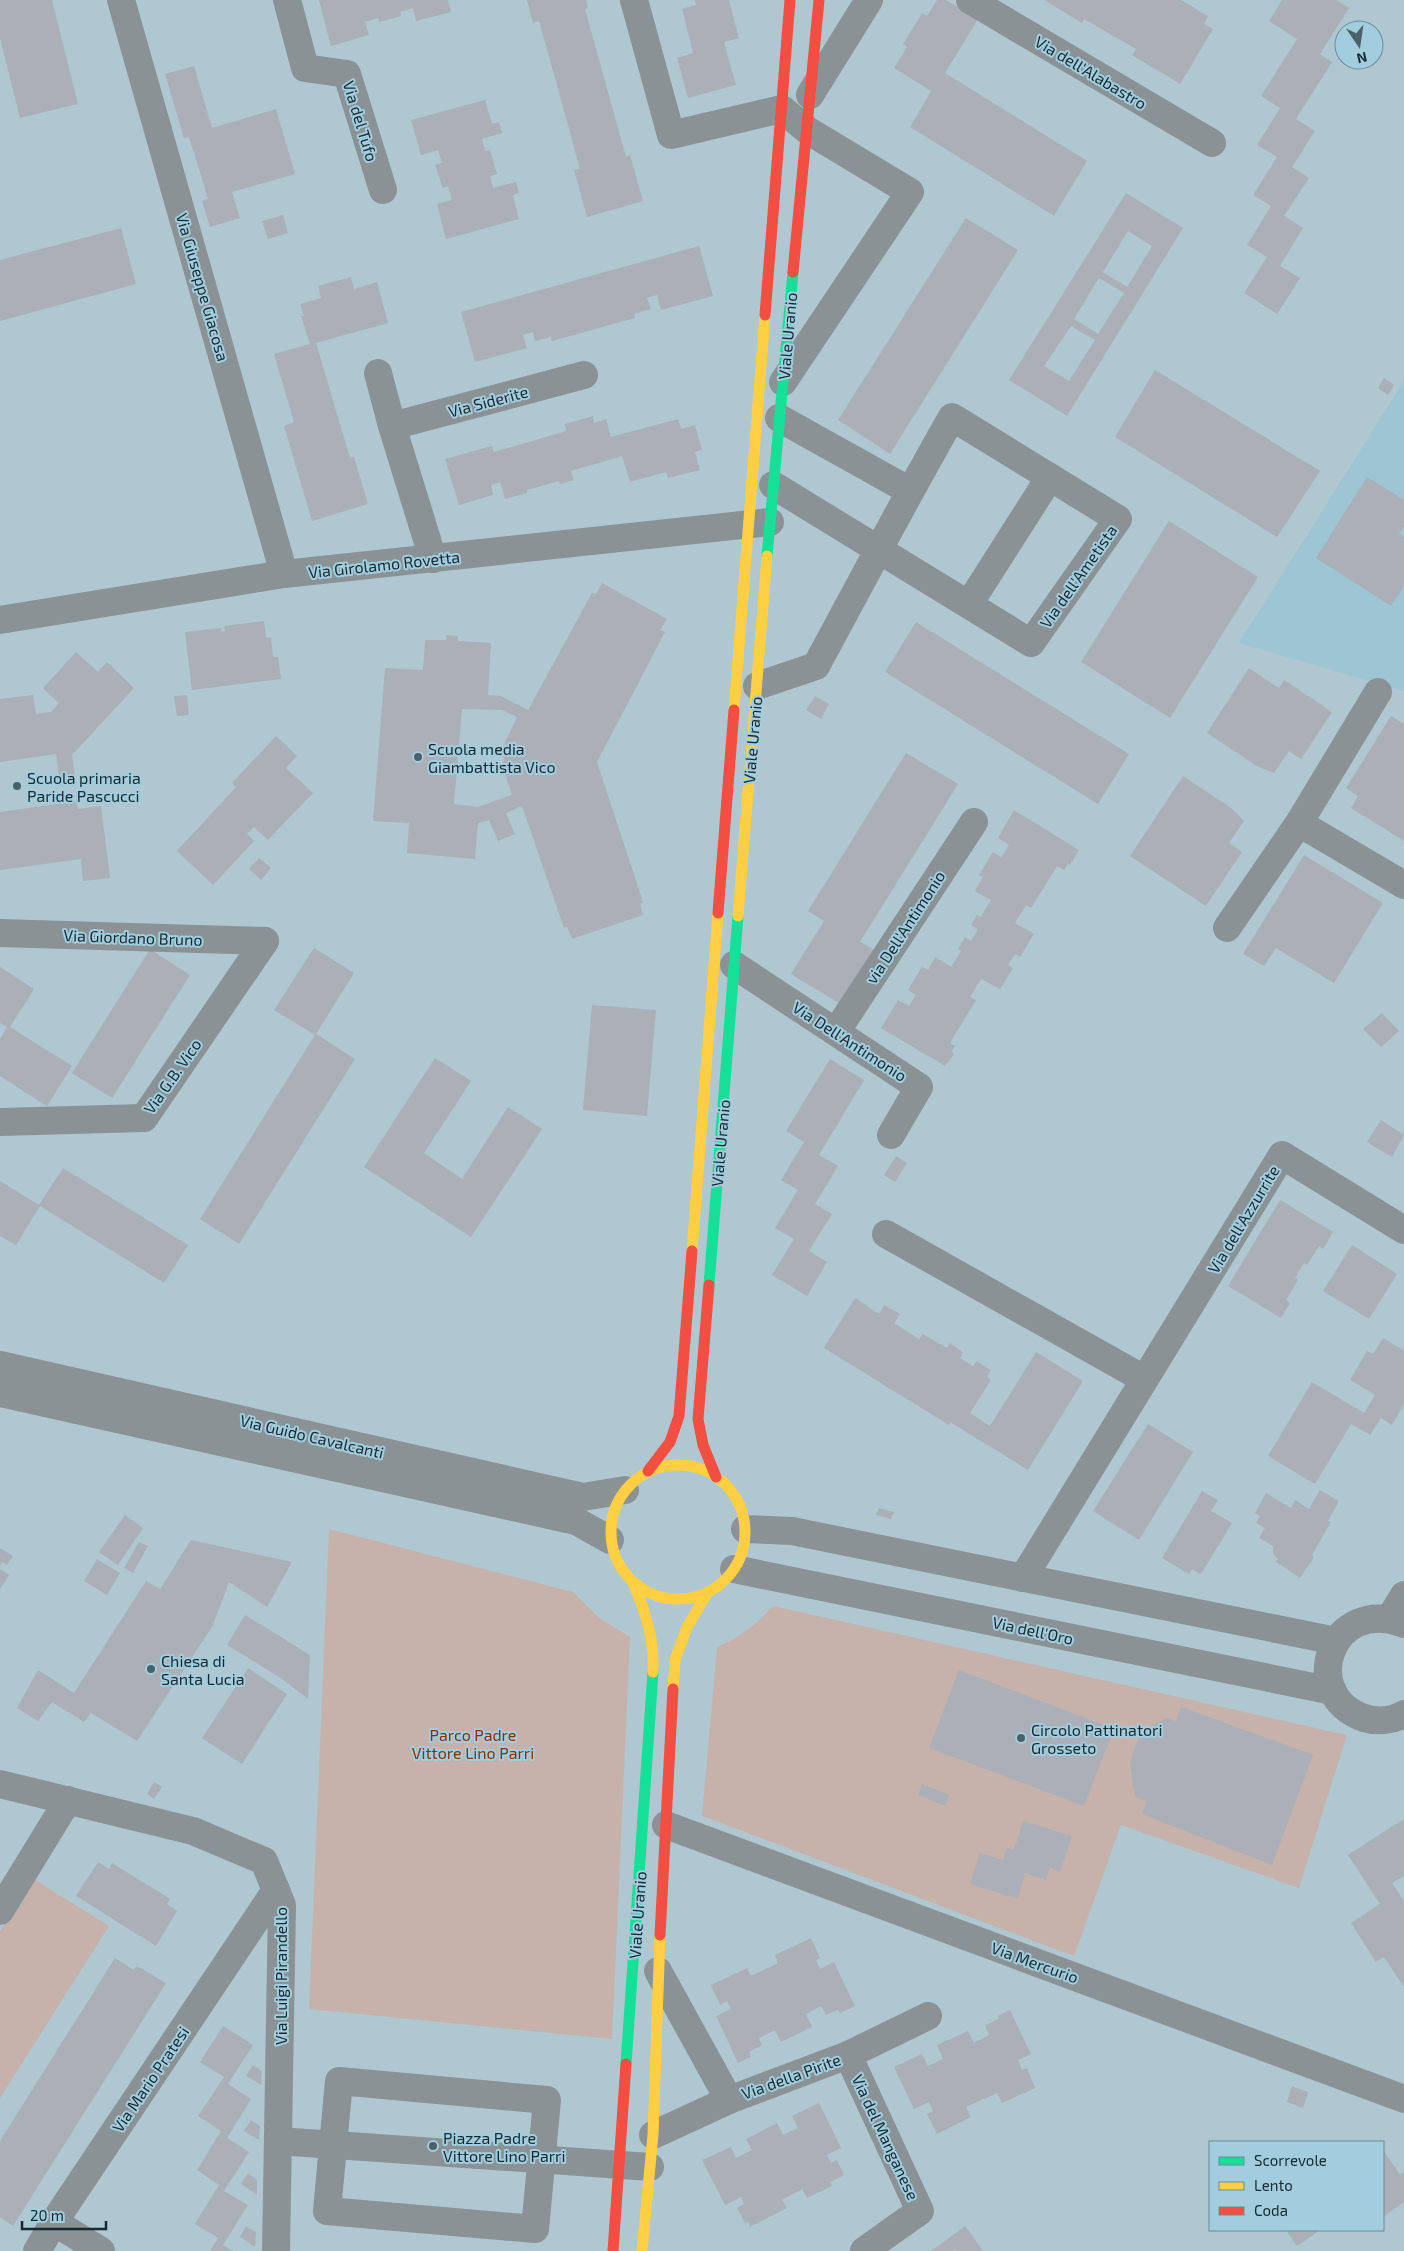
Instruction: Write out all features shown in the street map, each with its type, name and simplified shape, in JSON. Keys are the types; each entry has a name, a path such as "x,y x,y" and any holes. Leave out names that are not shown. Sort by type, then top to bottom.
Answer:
{"main road":[{"name":"Viale Uranio","path":"648,1471 670,1442 679,1416 759,523 782,109 790,0"},
{"name":"Viale Uranio","path":"716,1477 703,1445 698,1419 757,686 759,523 773,485 819,0"},
{"path":"683,1465 700,1468 716,1477 731,1491 741,1509 745,1530 743,1550 734,1569 723,1582 708,1592 690,1598 669,1599 650,1593 633,1583 622,1570 614,1556 610,1540 615,1505 625,1490 648,1471 665,1466 683,1465"},
{"name":"Viale Uranio","path":"613,2251 654,1660 647,1615 633,1583"},
{"name":"Viale Uranio","path":"642,2251 653,2135 658,1971 675,1660 687,1627 708,1592"}],"street":[{"name":"Via Giuseppe Giacosa","path":"121,0 284,574"},
{"name":"Via del Tufo","path":"286,0 305,68 347,74 383,190"},
{"path":"634,0 671,135 782,109 807,130 910,192 783,382"},
{"path":"810,95 869,0"},
{"name":"Via dell'Alabastro","path":"970,0 1212,143"},
{"path":"378,373 392,426 433,559"},
{"name":"Via Siderite","path":"392,426 584,375"},
{"name":"Via dell'Ametista","path":"773,485 879,550 969,604 1032,643 1118,519 952,417 879,550"},
{"path":"780,418 910,491"},
{"path":"969,604 1050,477"},
{"name":"Via Girolamo Rovetta","path":"0,620 284,574 759,523"},
{"path":"757,686 816,666 879,550"},
{"path":"1227,928 1299,823 1378,692"},
{"name":"via Dell'Antimonio","path":"836,1032 974,822"},
{"path":"1299,823 1404,885"},
{"name":"Via Giordano Bruno","path":"0,933 265,941"},
{"name":"Via G.B. Vico","path":"0,1122 144,1118 265,941"},
{"name":"Via Dell'Antimonio","path":"734,965 920,1087 891,1135"},
{"name":"Via dell'Azzurrite","path":"1023,1578 1282,1155 1404,1230"},
{"path":"886,1234 1144,1379"},
{"name":"Via Guido Cavalcanti","path":"0,1365 583,1497 625,1490"},
{"name":"Via Guido Cavalcanti","path":"0,1393 576,1521 610,1540"},
{"path":"745,1530 792,1531 1336,1641"},
{"name":"Via dell'Oro","path":"734,1569 1332,1691"},
{"path":"1404,1595 1397,1621 1374,1618 1359,1621 1346,1629 1336,1641 1329,1657 1328,1675 1332,1691 1348,1710 1354,1714 1369,1720 1384,1721 1404,1714"},
{"name":"Via Luigi Pirandello","path":"0,1784 193,1831 264,1861 282,1905 276,2251"},
{"path":"0,1911 68,1800"},
{"name":"Via Mercurio","path":"666,1825 1404,2099"},
{"name":"Via Mario Pratesi","path":"37,2251 54,2222 276,1890"},
{"path":"658,1971 729,2100"},
{"name":"Via della Pirite","path":"653,2135 729,2100 848,2055 928,2016"},
{"name":"Via del Manganese","path":"848,2055 920,2211 864,2251"},
{"path":"339,2081 547,2100 542,2160 535,2229 327,2210 339,2081"},
{"path":"278,2141 650,2167"},
{"path":"54,2222 101,2251"}],"shaded area":[{"path":"1404,381 1404,691 1239,643"}],"green space":[{"name":"Parco Padre Vittore Lino Parri","path":"329,1529 573,1592 599,1618 630,1637 612,2039 309,2009"},
{"path":"773,1606 1347,1735 1299,1888 1121,1825 1074,1956 702,1816 717,1647 747,1630"},
{"path":"32,1878 109,1926 0,2098 0,1931"}],"building":[{"path":"0,0 52,0 78,104 20,118 0,38"},
{"path":"319,0 448,0 451,12 416,21 413,8 400,12 401,16 379,22 378,18 365,22 369,35 331,46"},
{"path":"527,0 586,0 588,8 585,9 626,157 630,155 643,201 587,217 574,170 580,169 557,85 539,21 533,23"},
{"path":"695,0 729,0 739,38 724,42 736,85 688,98 677,58 693,53 682,9 696,5"},
{"path":"937,0 946,0 978,19 945,73 1087,161 1054,216 910,127 931,91 894,68 907,47 903,44 922,13 927,16"},
{"path":"1044,0 1181,0 1208,16 1204,24 1213,29 1180,84 1132,55 1136,49 1084,19 1082,23"},
{"path":"1282,0 1336,0 1349,8 1341,20 1334,20 1334,32 1320,54 1332,62 1296,119 1315,131 1292,167 1309,178 1284,216 1303,228 1280,266 1300,278 1277,314 1244,293 1267,257 1247,245 1271,206 1253,195 1277,157 1257,145 1280,108 1261,96 1297,39 1269,21"},
{"path":"194,66 212,128 276,109 295,174 232,192 240,218 210,227 202,201 208,199 203,182 189,137 184,138 165,74"},
{"path":"485,100 492,124 499,122 502,133 482,139 485,151 490,150 497,174 490,176 493,188 516,182 519,193 513,195 519,219 446,239 437,204 452,200 448,186 443,188 435,165 442,163 438,150 421,155 411,120"},
{"path":"1126,193 1183,228 1067,416 1009,380","holes":["1128,231 1152,246 1127,287 1103,272","1099,278 1124,293 1098,334 1074,319","1071,326 1095,340 1069,381 1044,366"]},
{"path":"283,215 288,233 268,239 262,221"},
{"path":"966,218 1018,250 890,454 838,420"},
{"path":"121,228 136,284 0,321 0,260"},
{"path":"699,246 713,296 661,310 657,295 647,298 651,309 634,314 635,318 552,341 551,337 535,341 533,332 523,335 527,348 475,362 461,312"},
{"path":"351,277 354,289 377,282 388,323 316,343 350,458 354,457 368,504 312,521 284,426 294,422 274,354 310,344 301,316 304,316 300,304 321,298 318,286"},
{"path":"1155,370 1320,471 1277,537 1115,437"},
{"path":"1384,378 1394,385 1388,395 1378,388"},
{"path":"593,416 594,423 606,419 611,437 678,419 681,429 695,425 702,450 695,452 700,470 668,478 666,472 630,482 622,456 571,471 574,480 560,484 559,481 527,490 527,493 505,499 500,482 491,485 493,495 459,505 445,459 492,446 494,452 563,432 566,431 565,424"},
{"path":"1367,477 1404,500 1404,526 1399,534 1404,537 1404,586 1391,606 1316,558"},
{"path":"1169,521 1258,577 1170,718 1081,662"},
{"path":"602,583 667,619 660,630 665,632 597,762 643,902 640,904 643,915 572,939 567,927 564,928 522,806 506,813 515,834 498,841 489,820 478,823 475,859 407,853 409,823 373,821 385,668 423,670 425,640 446,640 446,635 458,636 458,641 491,643 488,695 501,696 528,710 592,593 596,594","holes":["462,709 502,710 517,717 505,742 503,768 512,795 478,807 454,804"]},
{"path":"264,621 266,638 271,637 273,657 278,657 281,679 192,690 185,632 221,628 222,632 225,631 224,626"},
{"path":"916,622 1129,754 1098,804 885,672"},
{"path":"76,652 98,672 107,662 134,688 72,755 76,784 60,786 56,754 0,762 0,699 33,695 36,714 51,712 59,703 43,688"},
{"path":"1249,668 1279,688 1284,680 1332,712 1301,759 1289,751 1274,773 1257,766 1207,733"},
{"path":"187,695 189,715 177,716 174,696"},
{"path":"815,696 829,704 821,719 806,710"},
{"path":"1391,716 1404,724 1404,841 1351,808 1358,796 1346,788"},
{"path":"276,736 297,756 286,768 313,793 268,840 254,827 247,834 254,841 213,885 177,851 236,787 232,783"},
{"path":"906,753 958,784 860,942 876,951 842,1005 791,974 824,921 808,911"},
{"path":"1183,776 1230,807 1244,821 1229,843 1242,852 1206,906 1130,856"},
{"path":"77,801 78,809 101,806 110,878 83,881 81,859 0,870 0,812"},
{"path":"1014,810 1079,850 1070,865 1068,863 1064,870 1057,866 1031,908 1026,905 1015,923 1034,934 1020,957 1015,954 1008,965 1013,968 1000,989 981,979 970,997 976,1000 950,1043 955,1046 952,1051 954,1054 945,1066 881,1028 898,1000 909,1006 916,995 908,990 922,967 928,970 935,957 951,967 961,951 958,949 965,937 971,941 973,938 978,929 971,925 977,915 981,917 991,900 975,891 983,877 979,875 993,852 1001,857 1009,845 998,838"},
{"path":"1304,855 1383,903 1334,983 1276,948 1264,966 1243,954"},
{"path":"259,858 271,868 261,880 249,869"},
{"path":"314,948 354,973 316,1034 355,1059 239,1244 200,1219 315,1035 274,1010"},
{"path":"150,949 190,975 112,1098 72,1073"},
{"path":"0,967 34,989 10,1027 72,1066 47,1106 0,1076 0,1039 7,1027 0,1023"},
{"path":"592,1005 656,1010 647,1116 583,1110"},
{"path":"1382,1013 1399,1031 1381,1047 1363,1029"},
{"path":"435,1058 471,1081 424,1153 462,1179 508,1107 542,1129 471,1237 364,1167"},
{"path":"830,1059 864,1080 819,1155 838,1166 815,1204 832,1214 809,1251 827,1262 807,1296 772,1275 794,1239 775,1228 798,1190 781,1180 804,1142 786,1131"},
{"path":"1381,1120 1404,1135 1392,1157 1367,1142"},
{"path":"896,1156 907,1163 895,1182 884,1175"},
{"path":"63,1168 188,1245 164,1283 40,1206 16,1245 0,1236 0,1181 39,1205"},
{"path":"1280,1200 1333,1232 1323,1249 1319,1246 1307,1265 1304,1263 1295,1278 1298,1280 1286,1300 1290,1303 1281,1318 1228,1286"},
{"path":"1352,1245 1397,1274 1369,1319 1323,1291"},
{"path":"855,1298 879,1314 884,1305 900,1314 894,1323 919,1339 923,1334 947,1348 950,1343 963,1352 960,1358 973,1366 977,1361 991,1370 987,1377 991,1380 970,1413 990,1426 1036,1352 1083,1381 1028,1470 950,1422 949,1425 824,1348"},
{"path":"1383,1338 1404,1351 1404,1404 1392,1425 1381,1418 1370,1435 1351,1424 1315,1484 1268,1456 1312,1382 1364,1413 1375,1395 1350,1380 1367,1351 1373,1354"},
{"path":"1148,1424 1193,1452 1139,1540 1093,1511"},
{"path":"1320,1490 1339,1501 1328,1521 1331,1522 1312,1555 1314,1557 1300,1578 1276,1562 1278,1559 1273,1554 1273,1546 1259,1538 1265,1528 1256,1523 1260,1516 1255,1513 1266,1493 1291,1508 1295,1500 1309,1509"},
{"path":"1202,1491 1218,1500 1211,1511 1232,1523 1201,1574 1192,1569 1189,1574 1162,1558"},
{"path":"879,1508 894,1512 891,1519 876,1515"},
{"path":"125,1515 143,1528 118,1565 99,1552"},
{"name":"Chiesa di Santa Lucia","path":"191,1540 292,1562 267,1607 229,1582 213,1625 137,1741 91,1713 84,1722 52,1702 38,1721 17,1708 38,1670 74,1693 146,1581 160,1589"},
{"path":"139,1542 148,1546 133,1573 124,1568"},
{"path":"0,1548 13,1556 7,1565 2,1562 0,1566"},
{"path":"97,1559 120,1573 107,1595 84,1581"},
{"path":"0,1569 9,1575 0,1589"},
{"path":"245,1615 310,1655 308,1699 281,1678 227,1645"},
{"path":"248,1668 287,1694 242,1764 202,1738"},
{"name":"Circolo Pattinatori Grosseto","path":"959,1670 1114,1729 1084,1806 929,1748"},
{"path":"1181,1707 1313,1755 1272,1865 1142,1814 1147,1801 1136,1797 1134,1791 1130,1764 1133,1752 1137,1742 1151,1726 1166,1718 1176,1721"},
{"path":"154,1782 162,1787 154,1799 147,1794"},
{"path":"922,1784 949,1795 945,1806 918,1795"},
{"path":"1404,1819 1404,1876 1392,1883 1404,1901 1404,1987 1384,1957 1376,1962 1351,1923 1380,1904 1348,1855"},
{"path":"1023,1821 1072,1836 1060,1872 1050,1868 1046,1880 1025,1873 1018,1899 970,1884 980,1853 1003,1860 1007,1848 1014,1850"},
{"path":"98,1862 109,1869 112,1863 170,1899 167,1904 177,1911 156,1946 76,1896"},
{"path":"811,1938 820,1958 816,1960 820,1969 834,1962 855,2006 840,2013 838,2010 826,2015 821,2006 806,2014 812,2027 781,2042 775,2030 759,2038 762,2045 749,2052 751,2057 738,2063 716,2016 731,2009 727,2001 720,2005 711,1985 747,1968 751,1976 778,1963 775,1955"},
{"path":"115,1958 134,1970 137,1966 166,1983 13,2226 0,2217 0,2141"},
{"path":"1010,2010 1031,2054 1018,2060 1022,2070 1027,2068 1035,2088 1002,2103 997,2093 966,2107 971,2117 937,2134 927,2114 933,2111 929,2102 914,2109 894,2067 922,2054 928,2066 943,2059 937,2045 968,2031 974,2043 989,2035 985,2025 999,2019 998,2016"},
{"path":"223,2026 253,2045 228,2084 251,2099 227,2138 249,2152 224,2191 248,2205 223,2245 233,2251 210,2251 218,2238 195,2224 219,2185 197,2170 221,2131 198,2116 224,2077 200,2062"},
{"path":"253,2065 262,2071 261,2085 246,2076"},
{"path":"1292,2086 1308,2092 1303,2108 1287,2102"},
{"path":"819,2103 841,2148 827,2155 831,2163 837,2160 844,2175 830,2182 832,2186 807,2198 802,2189 782,2200 787,2208 750,2227 748,2222 745,2223 737,2208 744,2204 741,2197 725,2205 702,2160 731,2147 736,2158 752,2150 746,2139 777,2123 783,2135 798,2128 792,2116"},
{"path":"251,2120 260,2126 259,2140 244,2131"},
{"path":"1384,2151 1400,2175 1404,2172 1404,2202 1384,2216"},
{"path":"248,2173 257,2180 257,2195 241,2184"},
{"path":"246,2226 256,2232 255,2247 240,2237"},
{"path":"965,2226 983,2251 957,2251 955,2249 953,2251 931,2251"},
{"path":"1287,2231 1319,2231 1297,2246"}],"traffic: fast":[{"path":"767,556 793,272"},
{"path":"709,1285 738,916"},
{"path":"626,2064 653,1672"}],"traffic: slow":[{"path":"734,710 765,315"},
{"path":"738,916 767,556"},
{"path":"692,1251 718,913"},
{"path":"678,1465 704,1470 715,1476 725,1485 734,1495 740,1506 745,1532 740,1558 734,1569 725,1579 715,1588 704,1594 678,1599 652,1594 641,1588 631,1579 622,1569 616,1558 611,1532 616,1506 622,1495 631,1485 641,1476 652,1470 678,1465"},
{"path":"633,1583 649,1627 653,1649 653,1672"},
{"path":"673,1689 675,1660 687,1627 708,1592"},
{"path":"642,2251 653,2135 660,1935"}],"traffic: jam":[{"path":"765,315 790,0"},
{"path":"793,272 819,0"},
{"path":"718,913 734,710"},
{"path":"648,1471 670,1442 679,1416 692,1251"},
{"path":"709,1285 698,1419 703,1445 716,1477"},
{"path":"660,1935 673,1689"},
{"path":"613,2251 626,2064"}],"place":[{"name":"Scuola media Giambattista Vico","path":"418,757"},
{"name":"Scuola primaria Paride Pascucci","path":"17,786"},
{"name":"Chiesa di Santa Lucia","path":"151,1669"},
{"name":"Circolo Pattinatori Grosseto","path":"1021,1738"},
{"name":"Piazza Padre Vittore Lino Parri","path":"433,2146"}]}
